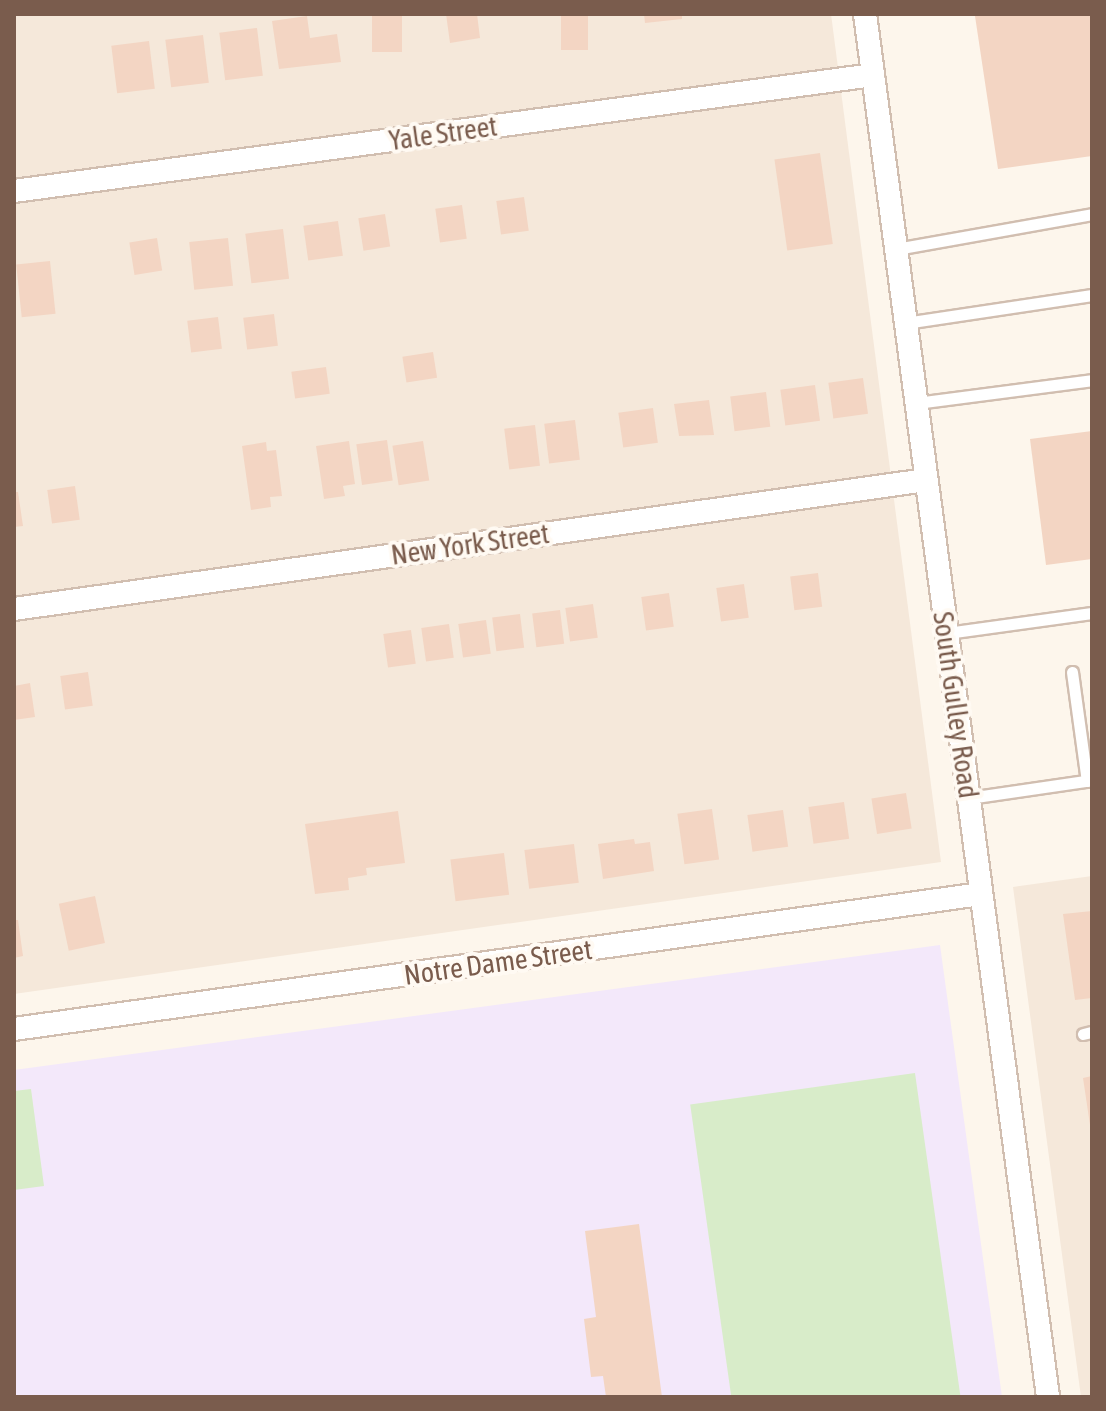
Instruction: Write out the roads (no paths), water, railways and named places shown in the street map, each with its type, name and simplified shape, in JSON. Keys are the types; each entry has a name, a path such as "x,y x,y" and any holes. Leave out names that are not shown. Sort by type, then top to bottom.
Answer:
{"street":[{"name":"South Gulley Road","path":"865,14 1048,1397"},
{"name":"Yale Street","path":"14,191 873,75"},
{"name":"New York Street","path":"14,609 926,480"},
{"name":"Notre Dame Street","path":"14,1029 981,894"}],"lane":[{"path":"896,249 1092,214"},
{"path":"905,323 1092,295"},
{"path":"916,403 1092,380"},
{"path":"947,633 1092,613"},
{"path":"969,798 1089,780 1072,672"}]}
